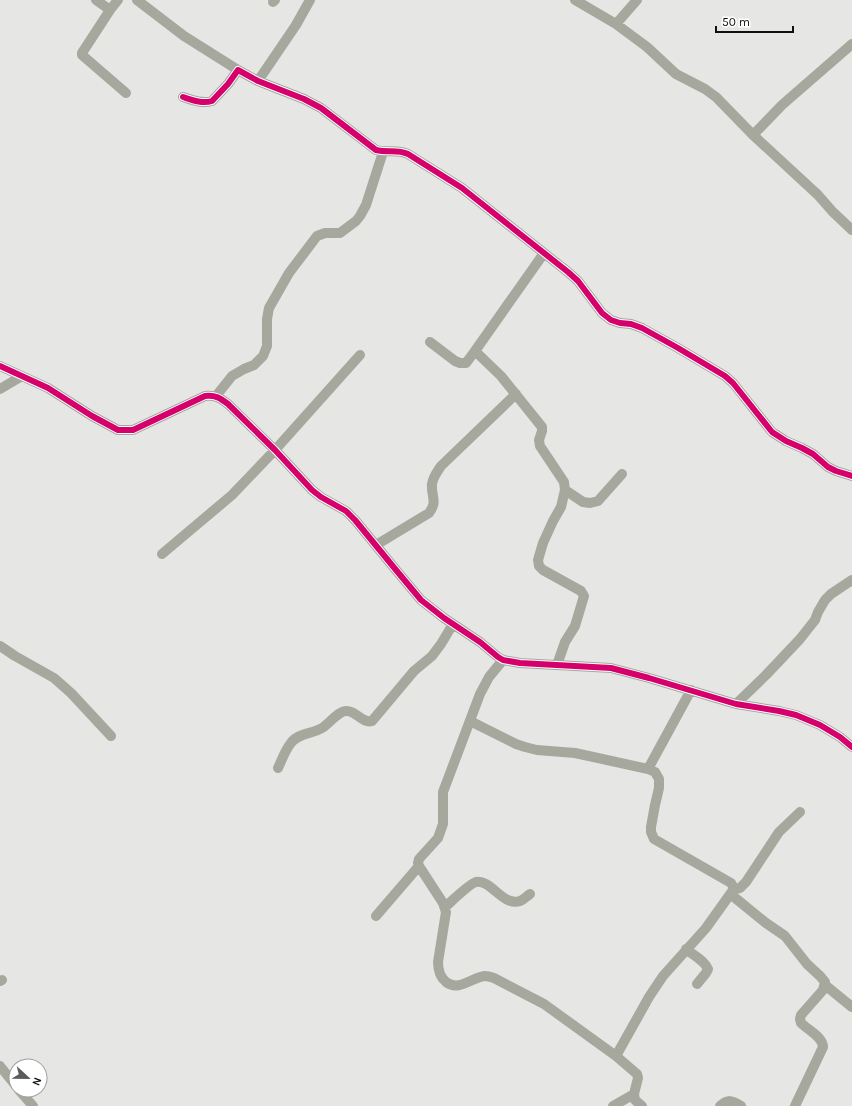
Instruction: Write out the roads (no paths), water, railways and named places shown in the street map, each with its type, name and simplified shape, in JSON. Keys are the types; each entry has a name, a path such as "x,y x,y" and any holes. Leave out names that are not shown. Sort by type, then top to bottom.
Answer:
{"street":[{"path":"96,0 110,10"},
{"path":"118,0 110,10 82,55 126,93"},
{"path":"137,0 184,36 238,70 258,81 304,99 321,108 376,150 383,152 401,151 408,154 462,188 578,280 602,313 611,320 642,328 725,376 733,383 772,432 786,442 813,454 828,467 852,476"},
{"path":"258,81 296,25 310,0"},
{"path":"575,0 616,24 647,47 676,74 705,89 716,97 753,135 818,195 832,212 852,230"},
{"path":"616,24 637,0"},
{"path":"753,135 782,105 852,44"},
{"path":"183,97 193,101 212,101 228,84 238,70"},
{"path":"216,396 232,376 254,365 263,356 267,346 267,319 269,308 289,273 317,236 325,233 340,234 360,216 366,205 383,152"},
{"path":"430,342 455,361 466,363 544,253"},
{"path":"475,352 501,376 542,427 539,440 540,446 564,482 565,490 561,507 543,543 538,560 539,566 582,591 584,596 575,626 565,642 557,664"},
{"path":"162,554 232,495 275,450 360,355"},
{"path":"0,366 48,388 92,416 118,430 133,430 206,396 212,395 220,398 275,450 312,490 321,497 346,511 422,600 503,660 520,663 611,668 736,704 779,711 808,720 834,733 852,747"},
{"path":"0,389 22,376"},
{"path":"376,545 429,513 434,504 432,483 435,474 441,466 516,394"},
{"path":"565,490 584,502 590,503 598,501 622,474"},
{"path":"736,704 800,639 815,620 825,600 831,594 852,580"},
{"path":"278,768 291,742 297,737 321,729 344,710 353,712 366,722 372,721 414,671 432,656 453,624"},
{"path":"0,646 54,678 71,693 111,736"},
{"path":"376,916 418,866 419,859 438,838 443,824 442,803 444,792 456,757 480,694 489,677 503,660"},
{"path":"648,769 691,690"},
{"path":"470,722 516,744 537,750 575,753 648,769 655,772 659,779 659,788 650,832 654,839 731,883 734,888 706,928 663,976 649,997 616,1056"},
{"path":"732,892 740,888 746,882 779,832 800,812"},
{"path":"418,866 445,907 446,918 438,962 440,974 448,983 452,985 464,984 480,977 487,976 494,978 544,1004 616,1056 637,1074 638,1078 634,1094 635,1100 642,1106"},
{"path":"445,907 472,884 477,882 483,882 504,898 511,901 520,901 530,894"},
{"path":"732,892 740,902 785,936 825,982 825,985 852,1007"},
{"path":"686,949 707,966 708,969 697,984"},
{"path":"795,1106 823,1047 823,1042 801,1023 800,1019 823,990 825,985"},
{"path":"0,1066 8,1076"},
{"path":"613,1106 634,1094"},
{"path":"26,1098 33,1106"},
{"path":"720,1106 725,1102 730,1101 741,1106"}]}
